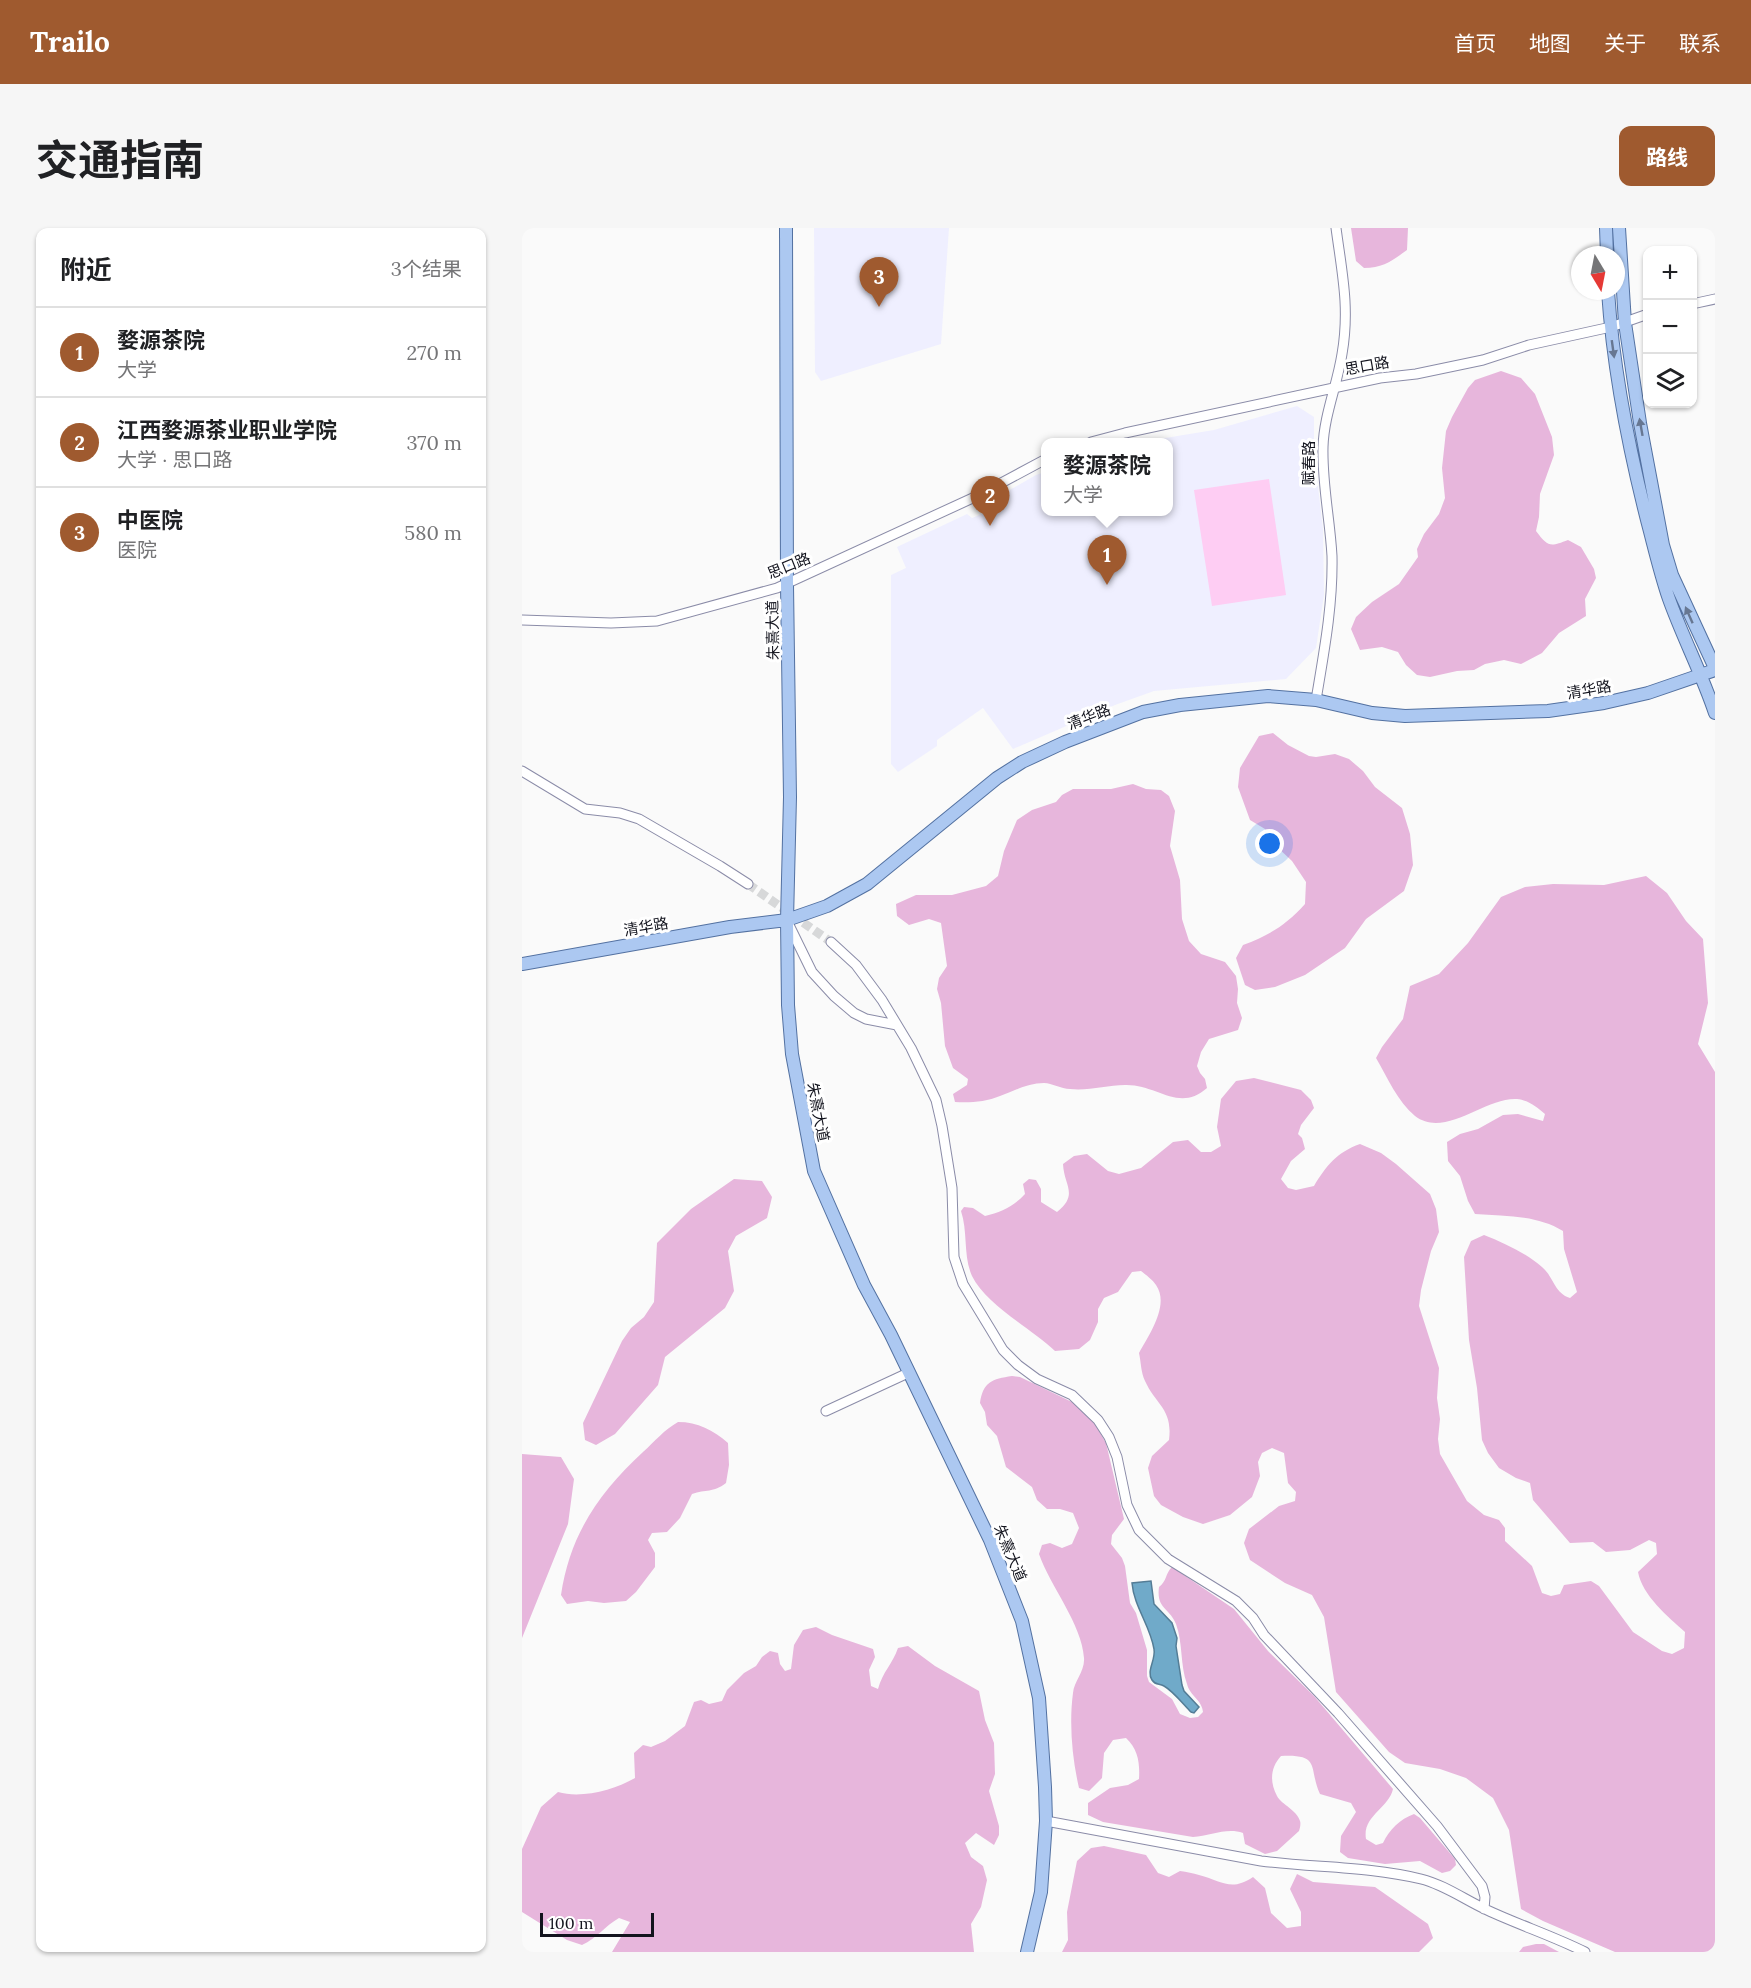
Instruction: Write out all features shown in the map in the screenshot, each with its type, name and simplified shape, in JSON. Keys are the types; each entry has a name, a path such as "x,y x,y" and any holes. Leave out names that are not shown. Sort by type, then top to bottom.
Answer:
{"main road":[{"name":"朱熹大道","path":"786,228 790,797 787,920 788,1005 792,1054 814,1171 864,1285 891,1335 990,1540 1022,1621 1039,1698 1044,1754 1046,1821 1041,1892 1027,1952"},
{"path":"1606,228 1607,246"},
{"path":"1619,228 1625,323 1640,423 1663,545 1672,575 1715,669"},
{"path":"1609,300 1617,376 1630,447 1645,509 1668,598 1715,713"},
{"name":"清华路","path":"522,964 730,927 787,920 827,906 867,884 998,778 1022,762 1065,742 1143,712 1180,705 1268,696 1316,700 1372,713 1405,716 1548,711 1604,704 1648,693 1715,669"}],"street":[{"name":"赋春路","path":"1316,700 1329,616 1332,558 1324,490 1323,446 1326,416 1342,354 1346,318 1346,291 1336,228"},
{"path":"1697,303 1715,298"},
{"name":"思口路","path":"1106,438 1335,388 1483,360 1529,345 1611,327 1643,316"},
{"name":"思口路","path":"522,620 611,623 657,621 732,602 787,585 977,496 1041,462"},
{"path":"522,771 585,809 620,813 639,819 748,884"},
{"path":"787,920 812,972 834,996 854,1013 866,1019 897,1025"},
{"path":"831,942 856,964 882,1000 911,1048 936,1100 952,1188 954,1257 958,1274 1003,1350 1037,1379 1072,1395 1098,1420 1109,1437 1117,1457 1127,1504 1139,1530 1168,1559 1236,1601 1245,1609 1264,1635 1338,1713 1437,1826 1482,1886 1485,1897 1484,1909"},
{"path":"826,1411 908,1373"},
{"path":"1046,1821 1261,1861 1296,1866 1369,1870 1424,1880 1484,1909 1585,1952"}],"shaded area":[{"path":"814,228 949,228 941,344 821,381 815,372"},
{"path":"1351,228 1408,228 1407,250 1387,263 1364,268 1356,261"},
{"path":"1501,371 1521,378 1535,394 1552,437 1554,455 1540,494 1536,531 1547,543 1557,544 1568,540 1581,547 1594,569 1596,578 1585,599 1586,616 1559,633 1542,653 1521,664 1504,660 1485,664 1474,670 1430,677 1417,675 1406,665 1398,652 1382,647 1360,650 1351,629 1356,617 1372,602 1399,584 1418,557 1417,549 1424,534 1439,514 1445,498 1442,468 1446,431 1452,417 1475,380"},
{"path":"1297,406 1314,417 1314,453 1323,529 1324,595 1316,648 1286,679 1154,691 1115,705 1013,749 983,708 937,740 937,746 898,772 891,764 891,575 906,568 897,547 967,514 972,518 994,509 994,499 1041,473 1041,516 1173,516 1173,438 1165,438 1214,430"},
{"path":"1269,479 1286,595 1212,606 1194,490"},
{"path":"1273,733 1288,745 1309,756 1335,754 1349,759 1363,771 1375,787 1402,808 1410,834 1413,865 1404,891 1366,919 1345,948 1305,975 1275,987 1255,990 1245,985 1236,958 1243,945 1277,929 1305,904 1306,882 1265,829 1250,820 1238,787 1240,768 1259,736"},
{"path":"1133,784 1146,789 1161,790 1169,796 1175,811 1170,846 1180,880 1182,919 1189,941 1201,954 1225,962 1236,976 1237,1003 1242,1018 1238,1030 1209,1039 1201,1052 1197,1066 1205,1079 1207,1088 1197,1095 1177,1098 1137,1086 1118,1085 1091,1089 1067,1089 1038,1083 989,1100 955,1102 953,1094 967,1085 968,1079 953,1068 945,1046 941,1003 937,989 939,978 947,966 941,923 929,919 909,925 897,916 896,904 916,895 952,895 986,886 998,876 1004,851 1017,820 1032,810 1056,802 1062,795 1073,789 1111,789"},
{"path":"1646,876 1667,893 1686,921 1703,939 1708,1003 1698,1044 1715,1072 1715,1952 1615,1952 1521,1909 1509,1830 1493,1798 1466,1778 1440,1769 1405,1763 1389,1752 1336,1692 1324,1617 1312,1595 1285,1583 1250,1560 1244,1543 1249,1529 1279,1506 1295,1501 1296,1492 1288,1483 1284,1453 1272,1448 1262,1453 1258,1462 1260,1476 1252,1497 1230,1515 1203,1524 1183,1517 1161,1505 1154,1496 1148,1468 1152,1456 1169,1440 1170,1430 1163,1408 1144,1378 1139,1353 1159,1311 1160,1293 1155,1283 1141,1271 1132,1272 1118,1292 1104,1298 1098,1309 1098,1322 1090,1340 1079,1349 1055,1351 998,1306 979,1287 969,1268 961,1211 964,1207 973,1208 985,1216 1002,1210 1025,1194 1023,1184 1029,1179 1036,1180 1041,1189 1041,1202 1057,1212 1064,1206 1069,1195 1063,1164 1074,1156 1087,1154 1108,1171 1119,1174 1141,1168 1173,1142 1188,1140 1201,1152 1211,1152 1221,1146 1217,1127 1221,1099 1236,1081 1254,1078 1301,1090 1311,1100 1314,1108 1301,1125 1298,1134 1302,1138 1305,1149 1291,1161 1281,1179 1288,1188 1296,1190 1314,1186 1333,1160 1360,1144 1381,1153 1430,1194 1436,1209 1439,1232 1431,1251 1419,1306 1439,1368 1437,1398 1440,1419 1438,1439 1440,1454 1467,1501 1484,1515 1499,1520 1505,1528 1505,1541 1532,1566 1542,1593 1551,1596 1560,1594 1564,1585 1591,1581 1599,1586 1633,1632 1662,1651 1672,1654 1684,1648 1685,1632 1650,1597 1640,1581 1638,1572 1657,1554 1656,1543 1649,1540 1630,1550 1606,1552 1593,1542 1570,1543 1533,1500 1530,1483 1499,1468 1482,1440 1469,1340 1464,1257 1471,1241 1484,1235 1507,1245 1542,1267 1557,1289 1565,1296 1570,1298 1577,1292 1564,1249 1563,1231 1532,1219 1475,1214 1460,1176 1448,1161 1447,1142 1503,1115 1518,1114 1543,1121 1545,1114 1529,1102 1517,1099 1492,1104 1452,1120 1439,1123 1427,1122 1415,1116 1403,1104 1376,1058 1403,1019 1410,986 1439,974 1468,943 1501,897 1525,887 1553,884 1604,885"},
{"path":"734,1179 762,1181 772,1197 767,1218 736,1236 728,1251 734,1291 725,1308 665,1357 658,1385 615,1434 596,1445 585,1440 583,1423 622,1341 654,1302 657,1243 691,1209"},
{"path":"1012,1376 1020,1377 1072,1402 1095,1424 1106,1443 1124,1519 1112,1535 1111,1544 1125,1566 1130,1603 1136,1613 1147,1650 1149,1682 1172,1699 1180,1714 1190,1718 1198,1717 1203,1712 1187,1684 1176,1624 1160,1600 1159,1587 1172,1567 1234,1609 1268,1651 1314,1696 1393,1789 1387,1802 1368,1824 1366,1839 1376,1845 1383,1843 1396,1826 1414,1814 1455,1859 1456,1865 1450,1871 1442,1873 1420,1861 1385,1864 1348,1858 1340,1852 1341,1836 1356,1812 1351,1803 1320,1794 1311,1764 1303,1757 1281,1756 1273,1770 1272,1780 1277,1796 1300,1821 1299,1831 1277,1851 1265,1854 1245,1844 1243,1833 1237,1831 1193,1837 1103,1822 1088,1815 1088,1803 1110,1788 1128,1785 1139,1779 1138,1762 1136,1752 1126,1738 1113,1740 1104,1753 1102,1778 1089,1791 1079,1788 1073,1753 1071,1716 1074,1689 1084,1663 1082,1645 1072,1619 1039,1554 1042,1545 1050,1543 1062,1548 1072,1544 1079,1528 1073,1513 1060,1509 1047,1509 1037,1500 1032,1487 1006,1467 997,1436 987,1425 985,1412 980,1403 983,1390 994,1380"},
{"path":"678,1422 692,1423 705,1428 728,1443 729,1465 726,1483 713,1490 692,1494 680,1518 667,1532 652,1533 648,1540 655,1553 655,1567 626,1601 604,1603 588,1601 567,1604 561,1595 565,1573 579,1534 589,1516 627,1467"},
{"path":"522,1454 561,1457 574,1479 568,1524 522,1638"},
{"path":"816,1627 873,1649 875,1657 869,1670 871,1686 878,1689 898,1648 908,1646 935,1666 979,1691 985,1720 994,1743 995,1774 989,1791 999,1826 999,1835 994,1845 976,1833 965,1843 971,1857 983,1866 987,1880 981,1907 971,1924 974,1952 612,1952 630,1922 619,1918 582,1945 567,1940 522,1912 522,1849 541,1807 558,1792 587,1794 617,1786 635,1778 634,1753 643,1745 651,1747 665,1741 685,1726 694,1702 701,1700 709,1704 722,1701 727,1690 770,1651 778,1653 780,1664 785,1671 791,1669 794,1645 803,1630"},
{"path":"1104,1846 1146,1855 1158,1873 1169,1877 1180,1871 1232,1885 1253,1877 1265,1888 1271,1913 1287,1928 1301,1926 1301,1912 1290,1889 1297,1874 1313,1882 1375,1887 1428,1924 1433,1938 1419,1952 1062,1952 1068,1940 1067,1912 1077,1861 1091,1848"},
{"path":"1544,1944 1559,1952 1519,1952 1523,1947"}],"water":[{"path":"1151,1581 1154,1604 1172,1623 1177,1638 1176,1646 1182,1685 1184,1691 1199,1707 1194,1713 1167,1688 1155,1683 1150,1677 1154,1649 1133,1592 1132,1583"}],"tunnel":[{"path":"748,884 831,942"}],"place":[{"name":"中医院","path":"879,307"},
{"name":"江西婺源茶业职业学院","path":"990,526"},
{"name":"婺源茶院","path":"1107,585"}]}
